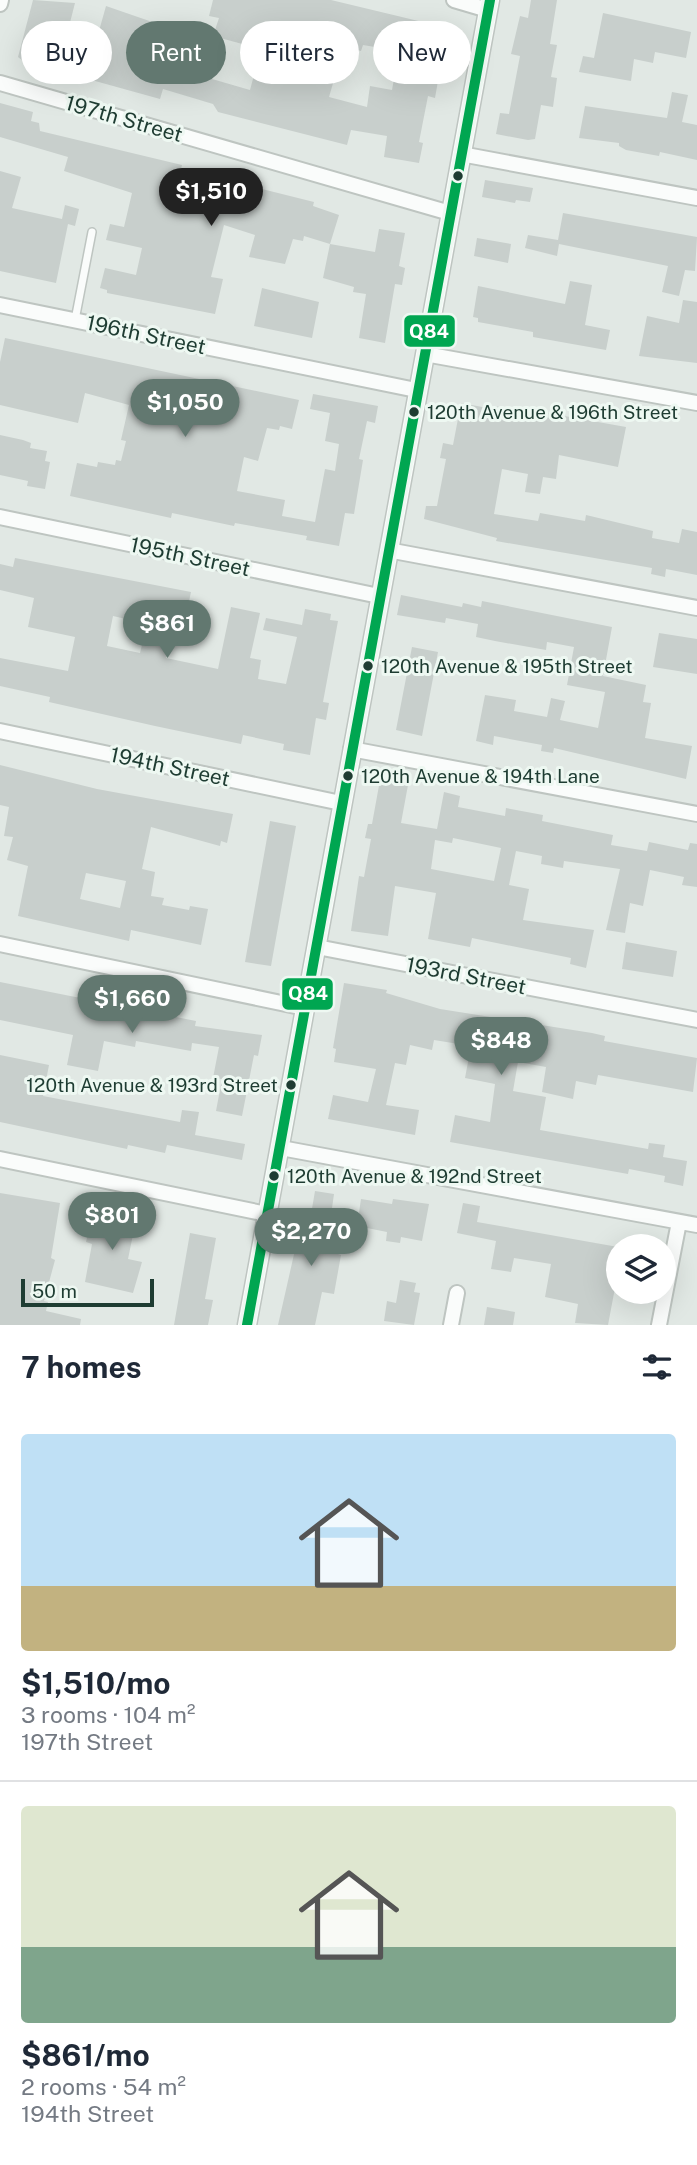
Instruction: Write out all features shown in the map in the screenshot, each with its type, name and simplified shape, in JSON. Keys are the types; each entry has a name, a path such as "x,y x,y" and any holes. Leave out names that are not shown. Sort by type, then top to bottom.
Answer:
{"street":[{"path":"247,1325 416,390 425,354 489,5 454,0"},
{"name":"197th Street","path":"0,83 450,213"},
{"path":"461,154 697,198"},
{"name":"196th Street","path":"0,305 416,390"},
{"path":"425,354 697,403"},
{"name":"195th Street","path":"0,517 379,596"},
{"path":"388,550 697,608"},
{"name":"194th Street","path":"0,731 341,803"},
{"path":"351,749 697,814"},
{"path":"0,944 305,1008"},
{"name":"193rd Street","path":"317,947 697,1020"},
{"path":"281,1148 697,1225"},
{"path":"0,1159 267,1214"},
{"path":"660,1325 680,1222"},
{"path":"451,1325 457,1293"}],"lane":[{"path":"75,320 92,232"}],"building":[{"path":"33,0 75,3 70,21 27,21"},
{"path":"213,0 331,0 418,21 373,21 373,47 363,45 361,51 359,21 240,21 240,43 226,40 226,21 218,21 219,18 209,16"},
{"path":"531,0 557,0 550,44 557,45 551,77 557,78 553,107 541,105 535,139 528,140 496,134 500,113 509,114 520,56 511,54 520,16 528,18"},
{"path":"106,6 149,21 126,21 126,84 226,83 250,90 252,84 333,84 329,97 367,107 370,86 392,90 393,84 437,84 435,98 428,96 419,142 423,143 419,163 384,157 387,136 351,130 347,145 218,112 213,104 163,89 160,99 106,84 112,84 112,21 102,21"},
{"path":"603,13 691,32 686,58 655,52 653,63 634,59 631,81 579,72 583,56 594,58"},
{"path":"672,92 688,95 682,122 697,125 697,160 660,152 659,156 626,150 619,146 619,143 579,138 585,106 667,118"},
{"path":"0,103 33,112 31,121 39,123 40,131 182,165 180,173 206,181 229,186 230,181 314,202 313,206 339,215 330,244 304,236 303,241 293,239 285,264 249,257 255,235 224,225 211,277 223,279 215,314 107,293 107,290 100,288 105,268 136,275 142,248 106,240 110,224 124,227 132,193 64,171 68,157 0,137"},
{"path":"0,171 21,177 12,208 62,219 65,205 79,209 75,226 68,224 56,283 0,271"},
{"path":"485,180 533,188 530,202 516,200 515,203 482,197"},
{"path":"563,213 697,237 695,271 685,270 679,296 662,292 668,266 559,244 557,256 525,248 528,235 558,240"},
{"path":"379,229 405,233 399,266 405,268 402,285 395,284 385,343 359,338 366,294 353,292 354,287 323,278 330,244 375,252"},
{"path":"477,238 511,244 508,263 474,256"},
{"path":"570,281 592,285 585,325 610,330 606,350 533,337 533,332 478,322 478,318 473,317 478,286 565,304"},
{"path":"262,288 319,302 312,338 254,326"},
{"path":"683,300 697,302 697,363 639,356 647,316 679,323"},
{"path":"5,338 299,400 292,429 280,426 279,430 267,428 258,461 244,457 237,491 285,500 282,516 315,522 325,469 335,471 339,444 325,441 330,413 310,409 313,394 378,406 375,423 367,421 359,459 363,460 354,514 345,513 339,546 306,540 307,536 235,523 234,526 172,513 171,518 70,496 77,463 97,467 98,462 115,465 116,460 121,461 126,441 121,440 129,405 85,393 78,423 0,405 0,362"},
{"path":"461,403 493,409 493,406 542,412 626,427 618,467 559,455 556,479 543,477 540,494 525,492 528,474 502,469 494,514 538,521 540,513 585,521 586,515 653,531 652,538 679,543 682,529 697,532 697,575 666,569 665,577 651,574 652,568 496,541 497,538 424,519 426,506 437,506 446,459 440,458 443,443 453,445"},
{"path":"0,435 23,440 31,443 30,448 47,451 45,461 50,462 45,489 27,486 28,481 0,475"},
{"path":"15,558 191,592 183,630 172,628 166,658 218,669 231,607 260,613 250,658 261,660 258,679 286,684 297,637 263,630 266,618 302,625 305,609 331,614 330,620 338,621 323,702 329,703 326,720 316,718 310,755 283,750 284,744 243,735 241,744 155,726 49,702 50,697 0,686 0,658 68,671 75,637 28,627 34,598 0,590 0,564 13,567","holes":["113,616 147,624 140,653 107,646"]},
{"path":"401,595 462,607 463,603 481,607 482,601 612,627 603,676 646,685 643,702 651,703 645,738 692,746 686,779 554,748 553,753 541,751 542,745 494,736 493,745 476,741 485,695 516,700 514,711 547,717 551,698 565,701 560,720 598,728 605,692 567,685 574,647 547,642 546,650 495,641 476,637 478,624 446,618 445,623 397,615"},
{"path":"659,633 697,639 697,674 653,667"},
{"path":"412,647 438,652 422,736 396,730"},
{"path":"0,765 97,789 233,814 227,843 221,841 220,846 151,827 142,869 155,872 151,896 164,898 162,905 189,910 190,906 208,909 201,945 131,930 129,941 18,916 28,866 7,860 13,837 4,836 9,807 0,805","holes":["86,873 126,881 120,908 80,899"]},
{"path":"380,780 408,785 401,823 437,829 444,792 460,796 458,807 505,816 506,808 543,815 542,821 613,835 611,845 647,851 649,842 688,850 690,843 697,844 697,887 682,885 684,877 650,870 643,906 630,903 625,933 606,930 620,869 564,861 563,868 541,864 542,856 516,851 509,885 529,889 523,920 594,930 586,968 570,964 571,958 472,938 470,947 428,939 436,893 395,886 388,936 351,931 359,876 364,877 371,839 365,838 368,824 372,824","holes":["453,838 501,848 494,881 431,869 435,840 452,843"]},
{"path":"270,821 296,826 271,966 245,962"},
{"path":"626,942 677,951 673,977 622,969"},
{"path":"0,982 196,1021 195,1026 262,1035 258,1056 254,1055 242,1116 216,1111 222,1079 213,1078 219,1047 192,1043 191,1051 136,1041 135,1047 104,1041 98,1071 67,1065 73,1035 0,1020"},
{"path":"344,983 387,990 386,993 440,1009 592,1033 605,1036 604,1041 697,1058 693,1092 598,1075 596,1085 576,1081 573,1099 542,1092 546,1067 518,1062 513,1091 546,1097 540,1130 648,1149 649,1143 665,1145 663,1157 687,1161 683,1186 664,1182 665,1176 629,1169 628,1174 450,1142 455,1115 490,1122 495,1084 465,1078 471,1046 434,1040 432,1050 410,1045 406,1065 395,1063 386,1105 419,1110 415,1135 328,1119 333,1095 368,1102 376,1069 334,1062 336,1049 333,1048"},
{"path":"0,1055 49,1065 43,1096 180,1122 182,1110 199,1112 195,1135 245,1144 242,1160 167,1145 165,1153 128,1145 127,1149 0,1122"},
{"path":"315,1191 334,1194 326,1250 341,1255 334,1294 322,1292 315,1325 278,1325 297,1241 306,1244"},
{"path":"0,1193 60,1203 51,1258 55,1260 44,1301 48,1302 46,1311 81,1319 80,1325 0,1325"},
{"path":"361,1199 392,1204 393,1199 429,1204 422,1241 401,1237 400,1243 386,1241 387,1232 357,1226"},
{"path":"463,1203 480,1206 477,1222 606,1245 606,1304 612,1304 608,1325 575,1323 578,1304 545,1297 551,1264 514,1258 511,1272 491,1269 496,1241 457,1233"},
{"path":"94,1209 136,1220 128,1259 142,1262 133,1293 85,1282 92,1244 86,1242"},
{"path":"190,1233 216,1238 205,1299 213,1300 208,1325 174,1325"},
{"path":"400,1280 416,1283 414,1292 420,1293 414,1325 384,1321 387,1301 396,1303"},
{"path":"487,1307 515,1312 513,1325 484,1325"}],"transit line":[{"name":"Q84","path":"247,1325 490,0"}],"place":[{"name":"120th Avenue & 196th Street","path":"414,412"},
{"name":"120th Avenue & 195th Street","path":"368,666"},
{"name":"120th Avenue & 194th Lane","path":"348,776"},
{"name":"120th Avenue & 193rd Street","path":"291,1085"},
{"name":"120th Avenue & 192nd Street","path":"274,1176"}]}
